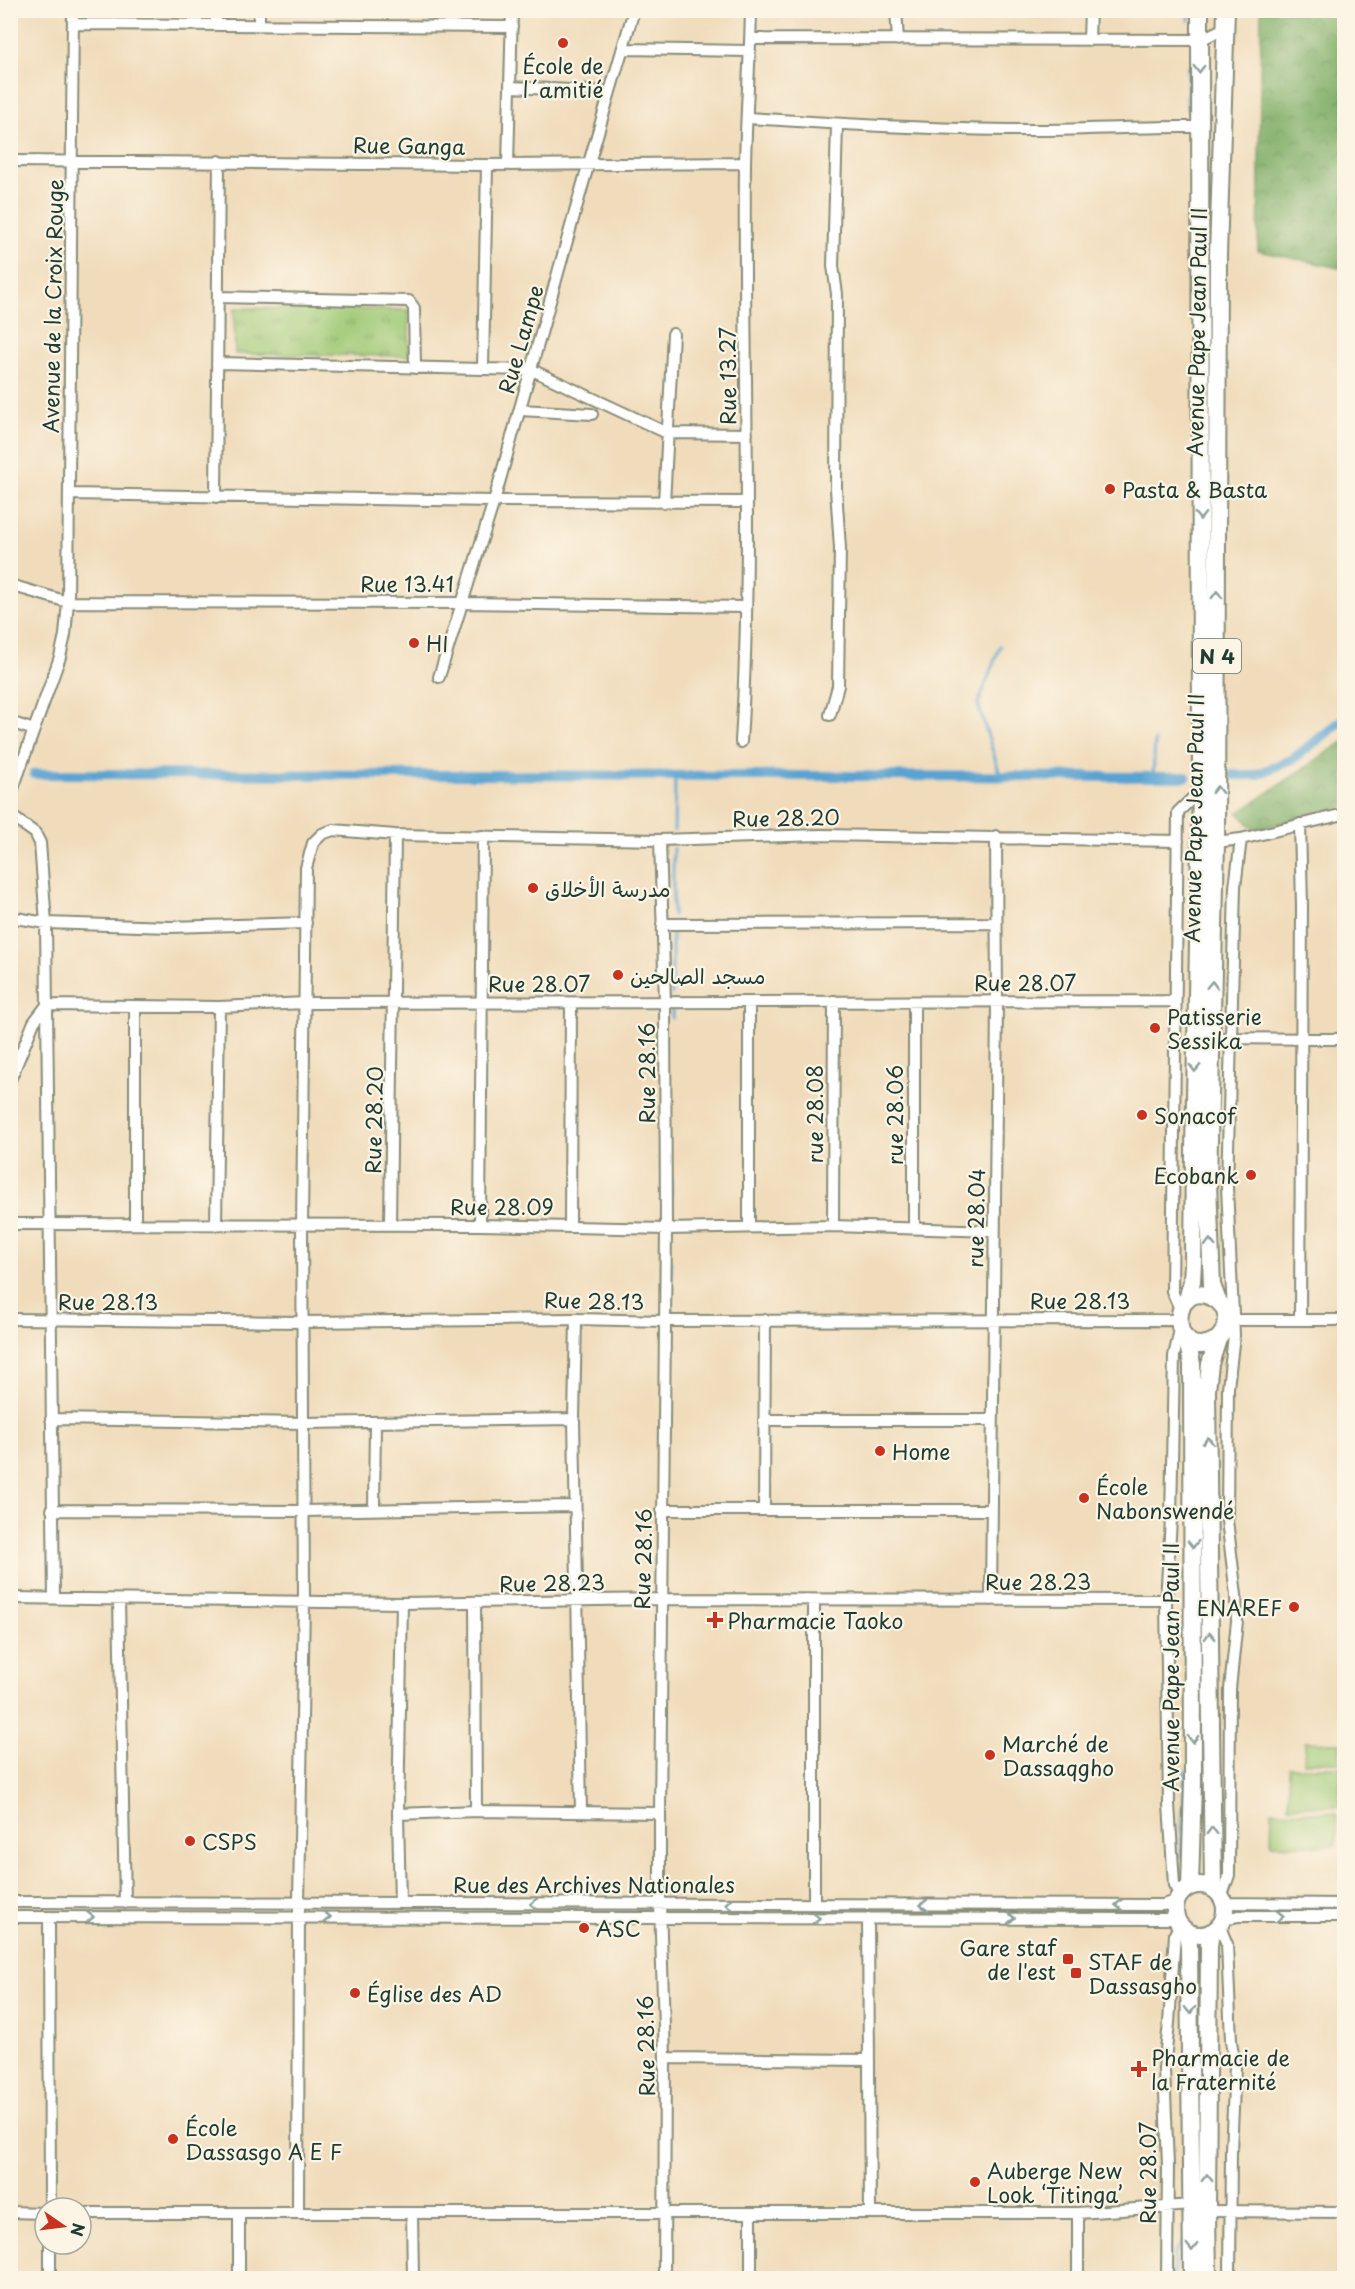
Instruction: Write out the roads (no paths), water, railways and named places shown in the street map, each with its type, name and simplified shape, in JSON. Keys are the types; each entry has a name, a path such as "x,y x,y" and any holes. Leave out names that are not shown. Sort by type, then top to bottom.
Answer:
{"highway":[{"name":"Avenue Pape Jean Paul II","path":"1200,10 1201,789 1193,1263 1192,1281 1182,1320 1192,1364 1193,1782 1183,1894 1175,1911 1189,1946 1199,2208 1208,2278"},
{"name":"Avenue Pape Jean Paul II","path":"1192,2278 1199,2208 1209,1946 1217,1926 1219,1897 1207,1390 1210,1364 1218,1339 1231,1320 1218,1301 1212,1285 1208,1183 1216,842 1218,254 1226,19"},
{"path":"1218,1301 1203,1295 1182,1320 1202,1345 1218,1339"},
{"path":"1183,1894 1202,1886 1219,1897"},
{"path":"1181,1925 1200,1935 1217,1926"}],"street":[{"name":"Avenue de la Croix Rouge","path":"10,797 60,657 68,603 73,10"},
{"path":"216,10 216,24"},
{"path":"259,10 259,25"},
{"path":"508,165 512,10"},
{"name":"Rue Lampe","path":"439,677 494,501 634,10"},
{"name":"Rue 13.27","path":"741,742 746,607 745,163 751,10"},
{"path":"896,10 898,40"},
{"path":"1089,40 1090,10"},
{"path":"750,39 1200,40 1226,19"},
{"path":"73,24 512,27"},
{"path":"623,49 750,51"},
{"path":"511,87 610,92"},
{"path":"748,118 837,125 1032,130 1146,126 1199,127"},
{"path":"830,715 838,686 840,548 836,489 837,294 833,266 837,125"},
{"name":"Rue Ganga","path":"10,161 487,165 745,163"},
{"path":"216,497 219,161"},
{"path":"483,368 487,165"},
{"path":"218,297 409,301 414,308 415,368"},
{"path":"664,503 673,334"},
{"path":"217,363 532,370 666,432 747,434"},
{"path":"520,410 591,414"},
{"path":"70,494 494,501 746,502"},
{"name":"Rue 13.41","path":"10,585 68,603 463,603 746,607"},
{"path":"10,722 34,730"},
{"path":"1183,1894 1174,1885 1169,1804 1166,1600 1171,1520 1174,1356 1182,1320 1172,1291 1178,813 1201,789"},
{"path":"1216,842 1241,839 1344,814"},
{"path":"10,815 35,833 39,843 46,923 54,1598"},
{"path":"1300,824 1300,1320"},
{"name":"Rue 28.20","path":"306,923 306,868 313,843 322,834 333,830 395,835 660,840 822,835 996,836 1178,841"},
{"name":"Rue 28.20","path":"390,1225 395,835"},
{"path":"480,1225 483,836"},
{"name":"rue 28.04","path":"991,1600 997,1002 996,836"},
{"path":"1241,839 1235,886 1227,1186 1231,1320 1227,1520 1237,1621 1230,1689 1228,1875 1219,1897 1344,1904"},
{"name":"Rue 28.16","path":"660,840 665,1002 666,1229 660,1813 660,1917 665,2058 664,2278"},
{"path":"10,917 46,923 170,927 306,923 302,1226 304,1600 299,1903 298,2213"},
{"path":"662,924 995,923"},
{"name":"rue 28.08","path":"833,1226 834,1001"},
{"name":"Rue 28.07","path":"47,1005 219,1007 305,1003 1175,1001"},
{"name":"rue 28.06","path":"914,1002 914,1228"},
{"path":"749,1003 749,1227"},
{"path":"570,1226 571,1004"},
{"path":"10,1080 34,1022 47,1005"},
{"path":"135,1006 135,1224"},
{"path":"216,1225 219,1007"},
{"path":"1211,1038 1344,1039"},
{"name":"Rue 28.09","path":"10,1224 480,1225 666,1229 833,1226 994,1231"},
{"path":"576,1318 575,1506 579,1600 582,1812"},
{"name":"Rue 28.13","path":"10,1319 303,1322 576,1318 664,1321 1182,1320"},
{"path":"764,1510 765,1320"},
{"path":"1231,1320 1344,1320"},
{"path":"51,1419 304,1423 574,1419"},
{"path":"764,1420 992,1420"},
{"path":"374,1509 375,1422"},
{"path":"52,1510 304,1510 575,1506"},
{"path":"662,1510 992,1510"},
{"name":"Rue 28.23","path":"10,1598 402,1603 661,1599 1166,1600"},
{"path":"119,1600 125,1903"},
{"path":"814,1600 814,1904"},
{"path":"476,1602 476,1811"},
{"path":"400,1903 398,1814 402,1603"},
{"path":"398,1814 476,1811 660,1813"},
{"name":"Rue des Archives Nationales","path":"10,1902 1163,1905 1183,1894"},
{"path":"1230,2278 1229,2211 1236,2067 1231,2041 1227,1944 1217,1926 1238,1916 1344,1916"},
{"name":"Rue des Archives Nationales","path":"10,1917 868,1918 1181,1925"},
{"path":"49,1917 50,2196"},
{"path":"868,1918 870,2213"},
{"name":"Rue 28.07","path":"1167,2278 1168,2165 1164,2070 1175,1934 1181,1925"},
{"path":"665,2058 868,2060"},
{"path":"93,2213 1078,2213 1167,2206 1229,2211 1344,2212"},
{"path":"10,2212 33,2212"},
{"path":"412,2213 413,2278"},
{"path":"751,2213 751,2278"},
{"path":"1078,2213 1078,2278"},
{"path":"239,2214 239,2278"},
{"path":"50,2256 50,2278"}],"waterway":[{"path":"1189,10 1189,20"},
{"path":"1187,109 1188,67"},
{"path":"1000,646 978,704 1001,778"},
{"path":"1233,775 1256,775 1293,759 1344,719"},
{"path":"1153,777 1155,741"},
{"path":"34,774 1186,777"},
{"path":"674,831 675,776"},
{"path":"673,848 673,915"},
{"path":"672,932 672,994"},
{"path":"672,1010 672,1018"},
{"path":"671,1178 671,1195"},
{"path":"671,1260 671,1312"},
{"path":"671,1329 671,1360"},
{"path":"1181,1858 1185,1770"},
{"path":"1174,2278 1174,2253 1185,2240"}],"place":[{"name":"École de l´amitié","path":"563,43"},
{"name":"Pasta & Basta","path":"1110,489"},
{"name":"HI","path":"414,643"},
{"name":"مدرسة الأخلاق","path":"533,888"},
{"name":"مسجد الصالحين","path":"618,975"},
{"name":"Patisserie Sessika","path":"1155,1028"},
{"name":"Sonacof","path":"1142,1115"},
{"name":"Ecobank","path":"1251,1175"},
{"name":"Home","path":"880,1451"},
{"name":"École Nabonswendé","path":"1084,1498"},
{"name":"ENAREF","path":"1294,1607"},
{"name":"Pharmacie Taoko","path":"715,1620"},
{"name":"Marché de Dassaqgho","path":"990,1755"},
{"name":"CSPS","path":"190,1841"},
{"name":"ASC","path":"584,1928"},
{"name":"Gare staf de l'est","path":"1068,1959"},
{"name":"STAF de Dassasgho","path":"1076,1973"},
{"name":"Église des AD","path":"355,1993"},
{"name":"Pharmacie de la Fraternité","path":"1139,2069"},
{"name":"École Dassasgo A E F","path":"173,2139"},
{"name":"Auberge New Look ‘Titinga’","path":"975,2182"}]}
